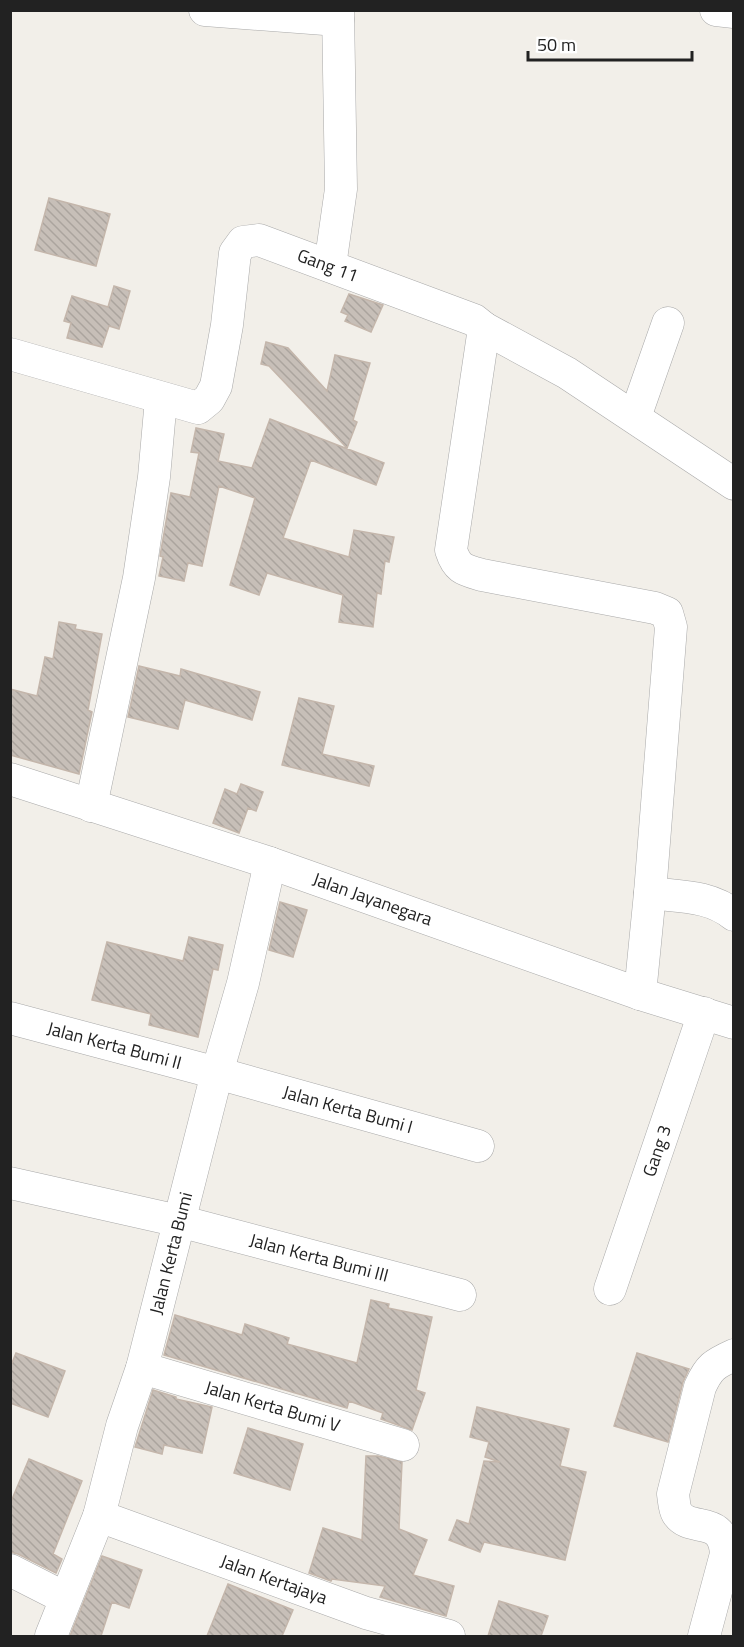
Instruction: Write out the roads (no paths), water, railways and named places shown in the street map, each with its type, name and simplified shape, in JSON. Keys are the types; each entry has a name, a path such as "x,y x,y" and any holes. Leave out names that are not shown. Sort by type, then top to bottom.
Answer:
{"street":[{"path":"205,10 338,15 341,189 330,266"},
{"path":"716,10 734,12"},
{"name":"Gang 11","path":"10,354 198,408 209,399 216,386 227,325 235,253 243,242 259,240 474,320 484,328 567,373 734,484"},
{"path":"635,417 668,323"},
{"path":"484,328 451,550 454,561 461,568 482,575 655,608 667,613 672,627 651,893 640,994"},
{"path":"91,806 139,578 154,477 161,399"},
{"name":"Jalan Jayanegara","path":"10,778 270,863 640,994 734,1023"},
{"name":"Jalan Kerta Bumi","path":"51,1636 99,1516 122,1426 142,1368 217,1073 243,983 270,863"},
{"path":"651,893 703,898 725,908 734,915"},
{"name":"Gang 3","path":"610,1289 704,1013"},
{"name":"Jalan Kerta Bumi II","path":"10,1018 217,1073"},
{"name":"Jalan Kerta Bumi I","path":"217,1073 478,1146"},
{"name":"Jalan Kerta Bumi III","path":"10,1183 179,1221 460,1295"},
{"path":"704,1636 726,1554 725,1544 718,1532 681,1518 676,1511 673,1494 700,1387 706,1373 715,1363 734,1355"},
{"name":"Jalan Kerta Bumi V","path":"142,1368 404,1445"},
{"name":"Jalan Kertajaya","path":"99,1516 362,1625 449,1636"},
{"path":"10,1570 65,1598"}]}
